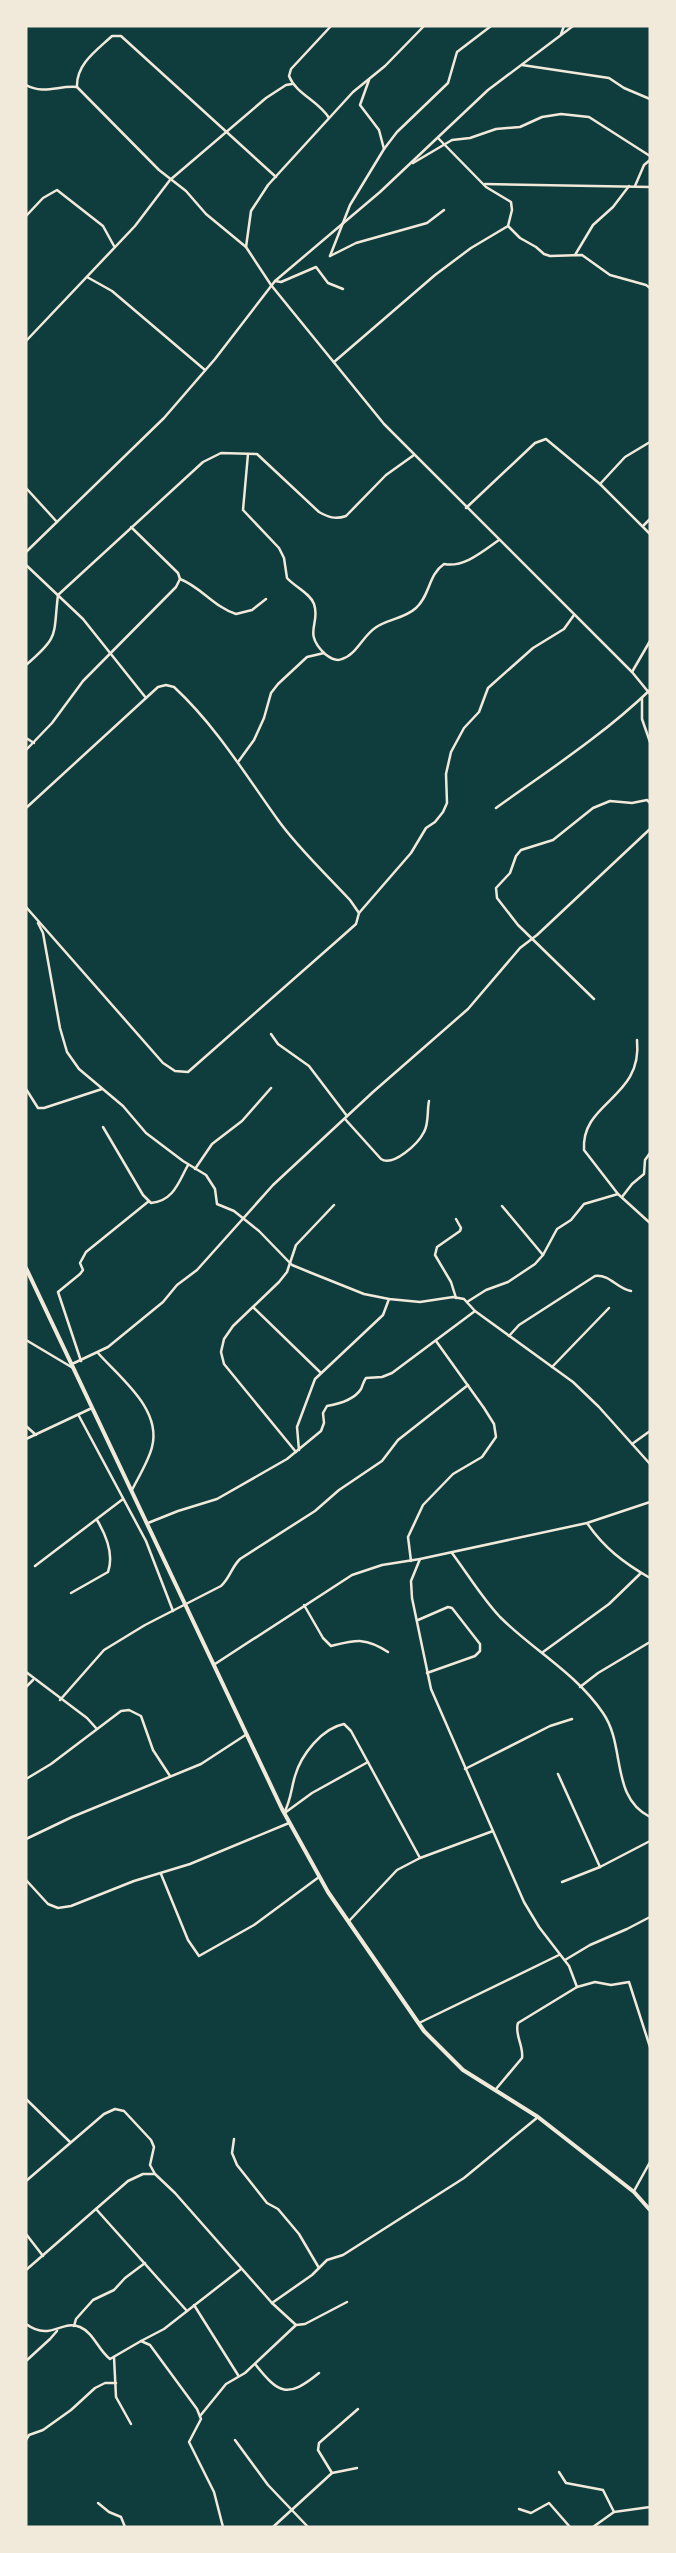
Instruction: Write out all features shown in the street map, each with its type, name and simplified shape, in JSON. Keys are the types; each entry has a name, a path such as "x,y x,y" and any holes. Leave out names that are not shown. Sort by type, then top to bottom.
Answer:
{"main road":[{"path":"26,1268 187,1604 284,1813 319,1877 418,2024 452,2060 538,2117 634,2192 650,2210"}],"street":[{"path":"329,118 324,109 292,84 288,76 291,68 331,26"},
{"path":"246,247 251,211 276,177 353,92 385,66 424,26"},
{"path":"444,210 427,223 356,243 330,256 350,205 384,149 397,132 448,83 458,52 491,26"},
{"path":"561,36 564,26"},
{"path":"26,552 164,418 205,370 275,281 408,166 488,90 573,26"},
{"path":"77,87 76,75 84,63 112,36 121,36 276,177"},
{"path":"521,65 608,78 624,88 650,99"},
{"path":"370,78 360,105 379,130 384,149"},
{"path":"26,341 135,226 170,180 266,98 286,85 292,84"},
{"path":"26,85 47,91 67,86 77,87 170,180 186,191 206,214 246,247 271,285 384,424 632,672 649,692 593,740 576,750 496,808"},
{"path":"408,166 452,140 470,138 496,129 520,127 542,117 561,114 589,117 650,158 644,165 635,186"},
{"path":"334,362 435,275 471,248 508,226 512,210 511,202 485,184 438,138"},
{"path":"485,184 650,187"},
{"path":"575,255 593,225 614,207 629,186"},
{"path":"26,216 43,198 57,190 103,226 114,246"},
{"path":"508,226 520,238 536,246 544,254 550,256 582,255 610,276 646,284 650,288"},
{"path":"275,281 281,282 316,267 328,283 343,288"},
{"path":"88,277 112,292 205,370"},
{"path":"466,508 535,443 546,439 600,484 650,534"},
{"path":"600,484 625,457 650,442"},
{"path":"26,665 52,641 57,627 58,595 203,462 221,453 258,454 319,512 330,518 340,518 346,516 386,475 414,455"},
{"path":"248,454 243,510 278,548 284,558 287,578 307,595 314,604 313,638 325,653 334,660 348,657 366,635 376,627 406,615 416,608 426,596 438,568 444,564 453,566 476,556 499,540"},
{"path":"26,488 57,522"},
{"path":"643,526 650,519"},
{"path":"131,527 178,573 180,579 201,590 211,601 236,614 252,610 266,599"},
{"path":"26,565 83,619 146,698"},
{"path":"26,750 52,723 83,681 176,587 180,579"},
{"path":"26,907 163,1063 175,1071 188,1072 356,924 359,913 411,853 426,828 435,822 443,812 448,803 446,774 451,752 464,728 479,712 488,688 533,648 564,629 574,615"},
{"path":"632,672 650,641"},
{"path":"238,762 254,740 264,718 271,693 278,684 308,657 325,653"},
{"path":"26,808 158,687 166,684 174,687 209,725 238,762 279,821 350,900 359,913"},
{"path":"642,698 642,719 650,742"},
{"path":"26,738 34,743"},
{"path":"594,999 532,938 497,898 496,888 510,873 516,856 521,850 553,840 593,808 620,800 632,803 647,800 650,802"},
{"path":"72,1364 98,1353 164,1302 177,1285 197,1270 273,1185 468,1009 520,948 650,829"},
{"path":"37,919 43,933 60,1028 67,1052 79,1069 123,1106 146,1133 188,1165 206,1176 212,1183 217,1204 234,1211 243,1218 292,1265 364,1294 420,1302 456,1298 467,1302 475,1311 573,1382 599,1407 650,1464"},
{"path":"271,1034 278,1044 310,1066 346,1118 380,1159 385,1162 391,1161 414,1144 424,1132 429,1101"},
{"path":"637,1040 637,1065 627,1084 599,1110 585,1129 583,1140 584,1150 618,1194 650,1223"},
{"path":"195,1169 212,1144 242,1121 271,1088"},
{"path":"26,1089 38,1108 44,1108 102,1089"},
{"path":"103,1127 128,1171 149,1201"},
{"path":"622,1197 632,1184 644,1174 645,1160 650,1153"},
{"path":"81,1361 68,1318 58,1296 60,1289 83,1270 80,1263 86,1252 149,1201 158,1202 175,1191 188,1165"},
{"path":"467,1302 486,1290 508,1282 525,1272 543,1255 557,1229 571,1220 584,1204 618,1194"},
{"path":"298,1451 224,1364 221,1352 224,1339 287,1272 296,1246 334,1205"},
{"path":"502,1206 543,1255"},
{"path":"456,1219 461,1228 460,1231 437,1247 435,1255 450,1282 456,1298"},
{"path":"509,1336 519,1325 595,1276 608,1277 623,1290 631,1291"},
{"path":"298,1451 297,1427 315,1379 383,1315 389,1299"},
{"path":"253,1307 320,1373"},
{"path":"552,1367 609,1308"},
{"path":"148,1523 178,1510 217,1499 298,1451 321,1431 324,1423 323,1413 327,1406 341,1404 353,1397 360,1390 366,1378 382,1377 392,1373 475,1311"},
{"path":"26,1340 61,1363 75,1369"},
{"path":"411,1561 408,1537 423,1505 452,1474 482,1458 496,1437 494,1424 436,1341"},
{"path":"98,1353 144,1404 152,1426 152,1448 132,1490"},
{"path":"60,1700 104,1650 172,1611 221,1586 228,1580 232,1567 240,1559 315,1511 339,1490 382,1461 398,1440 468,1385"},
{"path":"26,1439 79,1416 92,1408"},
{"path":"79,1416 146,1541 172,1611"},
{"path":"26,1426 36,1435"},
{"path":"632,1444 650,1432"},
{"path":"35,1566 123,1499"},
{"path":"214,1664 352,1575 382,1566 420,1560 586,1523 650,1502"},
{"path":"71,1594 108,1572 110,1553 103,1531 97,1520"},
{"path":"586,1523 599,1540 623,1563 650,1578"},
{"path":"452,1553 500,1616 543,1652 604,1713 610,1727 626,1795 634,1806 650,1817"},
{"path":"420,1560 411,1581 412,1598 418,1620 427,1673 465,1769 524,1902 538,1928 573,1974 577,1986"},
{"path":"543,1652 609,1604 641,1573"},
{"path":"304,1605 323,1638 331,1646 356,1640 367,1641 388,1652"},
{"path":"418,1620 448,1607 452,1608 480,1644 480,1651 475,1656 427,1673"},
{"path":"580,1687 598,1673 650,1642"},
{"path":"26,1672 33,1680 87,1718 96,1728"},
{"path":"26,1687 33,1680"},
{"path":"26,1779 58,1759 96,1728 121,1711 134,1711 140,1716 153,1750 170,1776"},
{"path":"465,1769 550,1726 572,1719"},
{"path":"284,1813 290,1804 295,1776 302,1759 324,1733 334,1726 344,1724 352,1731 420,1858"},
{"path":"26,1839 201,1764 247,1734"},
{"path":"284,1813 312,1793 368,1762"},
{"path":"558,1774 600,1866"},
{"path":"26,1880 48,1904 58,1908 71,1906 134,1881 161,1874 235,1847 290,1823"},
{"path":"349,1921 397,1870 420,1858 493,1831"},
{"path":"562,1882 600,1866 650,1841"},
{"path":"161,1874 188,1940 199,1956 254,1925 319,1877"},
{"path":"564,1960 590,1945 650,1917"},
{"path":"418,2024 559,1955"},
{"path":"496,2089 522,2058 523,2051 516,2028 518,2023 577,1986 596,1982 611,1984 629,1982 650,2046"},
{"path":"26,2099 70,2142"},
{"path":"26,2181 104,2114 115,2109 124,2110 151,2140 154,2147 150,2165 155,2174 175,2193 272,2303 296,2325"},
{"path":"272,2303 319,2268 326,2260 343,2255 464,2178 538,2117"},
{"path":"234,2139 232,2153 237,2165 267,2203 278,2209 300,2234 319,2268"},
{"path":"634,2192 650,2162"},
{"path":"26,2270 128,2181 143,2174 155,2174"},
{"path":"96,2209 188,2311"},
{"path":"26,2234 43,2256"},
{"path":"74,2326 76,2319 92,2300 114,2290 125,2278 145,2263"},
{"path":"26,2324 36,2331 74,2326 81,2327 110,2359 164,2329 241,2269"},
{"path":"200,2416 217,2394 238,2375 245,2373 296,2325 305,2324 347,2302"},
{"path":"194,2306 238,2375"},
{"path":"26,2362 50,2340 57,2329"},
{"path":"141,2341 150,2345 198,2409 201,2424 189,2442 214,2492 222,2527"},
{"path":"114,2357 116,2397 131,2424"},
{"path":"255,2364 274,2387 286,2389 295,2390 319,2374"},
{"path":"26,2440 29,2435 43,2430 71,2410 95,2388 105,2383 116,2383"},
{"path":"332,2473 318,2450 319,2443 358,2409"},
{"path":"235,2440 268,2485 308,2527"},
{"path":"273,2527 290,2509 332,2473 357,2468"},
{"path":"559,2472 566,2483 603,2490 614,2512"},
{"path":"520,2510 531,2513 549,2502 570,2527"},
{"path":"98,2503 108,2512 121,2517 125,2527"},
{"path":"593,2527 614,2512 650,2507"}]}
